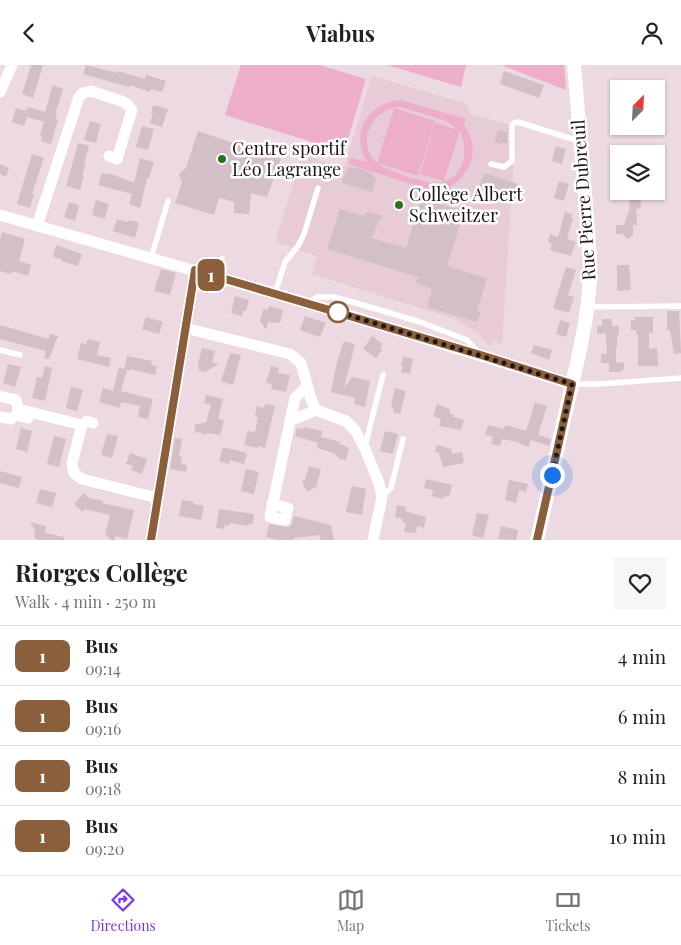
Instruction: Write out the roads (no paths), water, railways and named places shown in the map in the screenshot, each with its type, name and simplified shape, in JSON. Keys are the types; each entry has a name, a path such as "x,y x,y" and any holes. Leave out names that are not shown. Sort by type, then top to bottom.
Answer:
{"street":[{"path":"0,92 12,65"},
{"name":"Rue Pierre Dubreuil","path":"537,540 572,384 588,307 590,286 590,256 574,65"},
{"path":"37,226 66,133 82,93 91,91 124,102 132,111 117,159 109,156"},
{"path":"0,215 275,293 572,384"},
{"path":"150,540 195,270"},
{"path":"185,328 290,354 300,363 316,410"},
{"path":"272,504 295,398 307,387"},
{"path":"0,396 16,400 17,412 11,419 0,417"},
{"path":"290,421 316,410 346,421 355,430 379,483 382,497 373,540"},
{"path":"17,412 85,426 72,463 74,473 82,479 157,498"}],"lane":[{"path":"491,164 504,167 512,161 512,126 514,123 518,122 581,141"},
{"path":"275,293 285,262 298,246 304,234 318,188"},
{"path":"151,258 168,201"},
{"path":"216,276 222,258"},
{"path":"588,307 681,305"},
{"path":"0,350 20,355"},
{"path":"364,449 383,375"},
{"path":"572,384 681,378"},
{"path":"382,497 391,488 403,439"}],"place":[{"name":"Centre sportif Léo Lagrange","path":"222,159"},
{"name":"Collège Albert Schweitzer","path":"399,205"}]}
